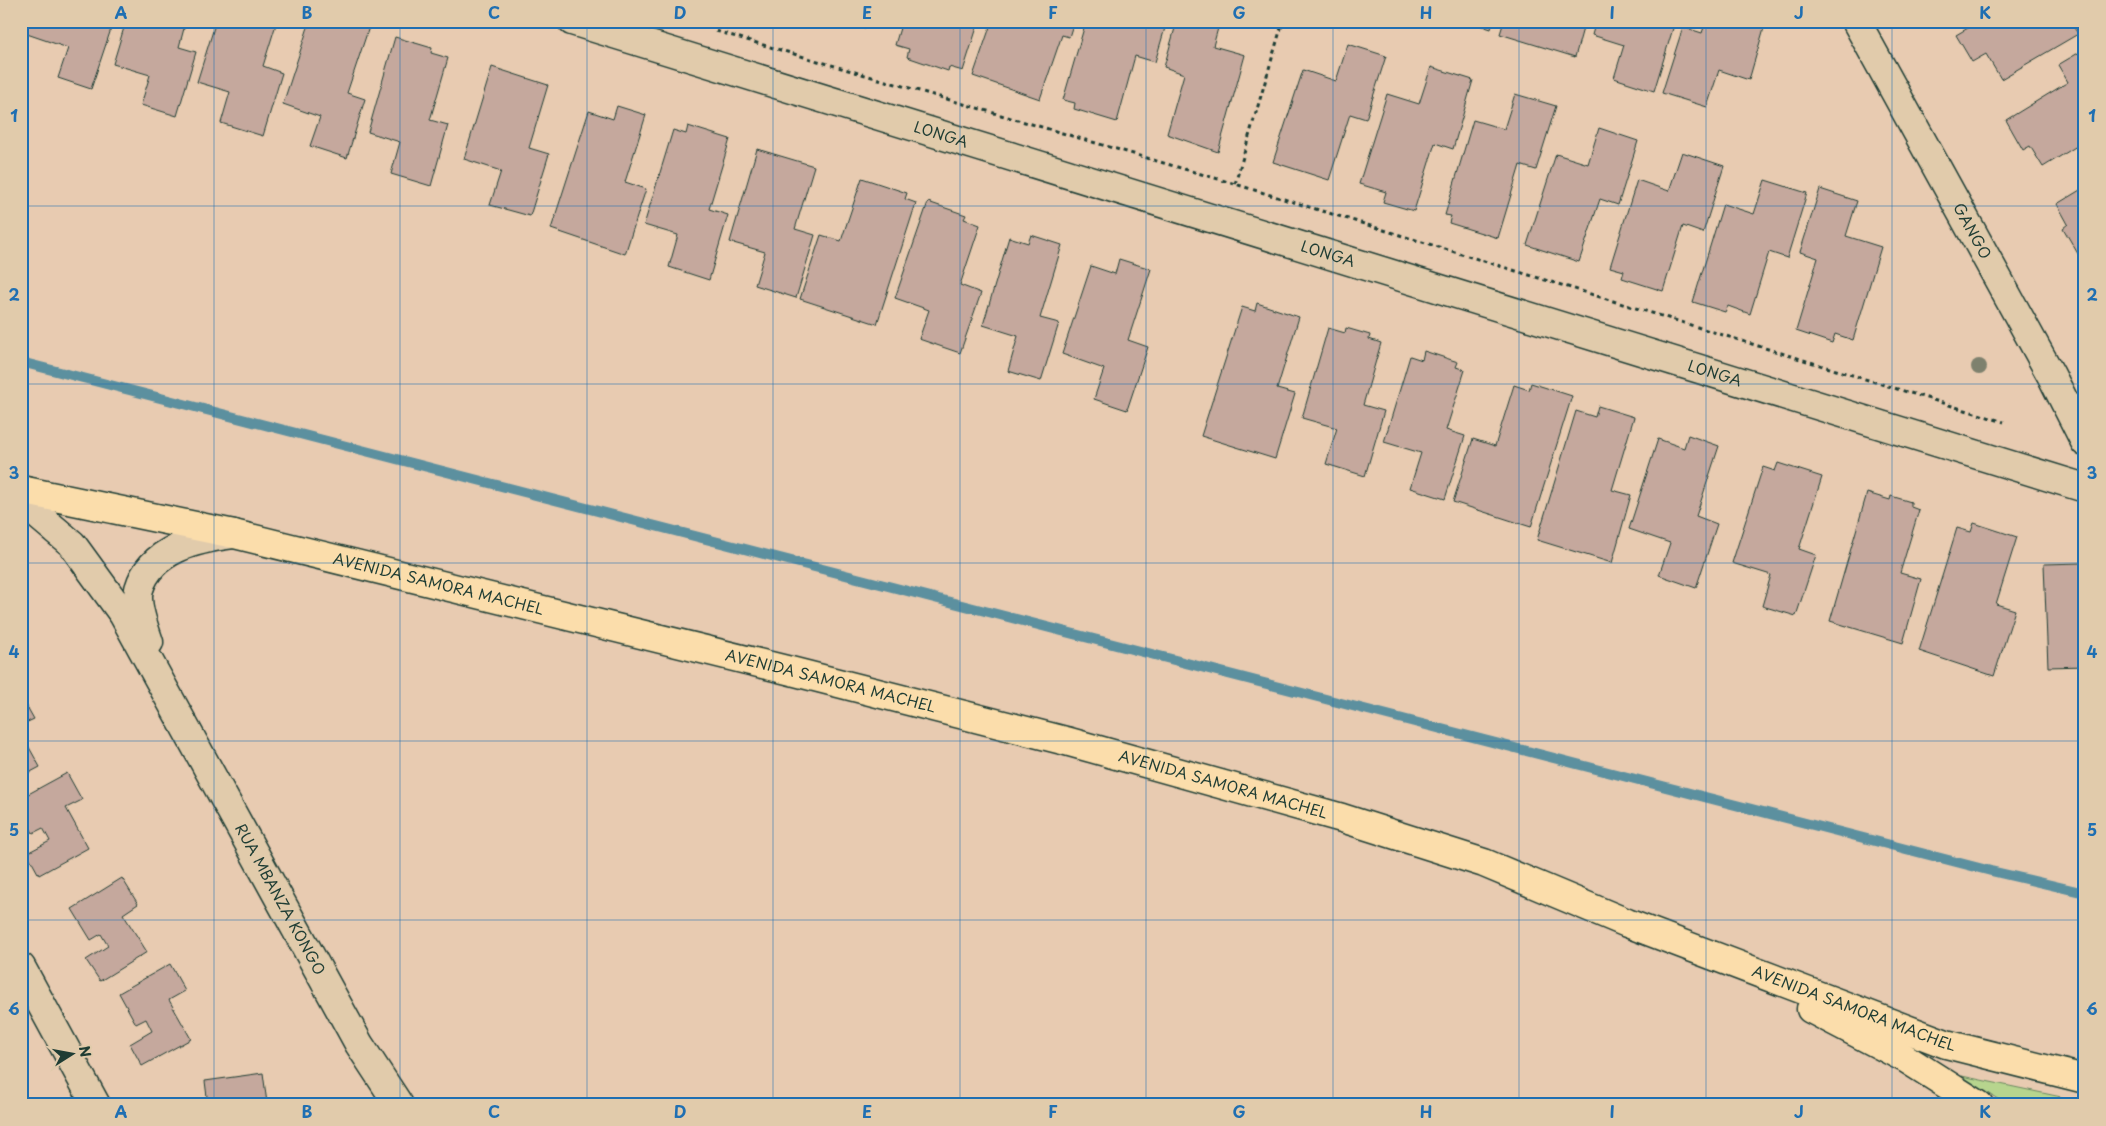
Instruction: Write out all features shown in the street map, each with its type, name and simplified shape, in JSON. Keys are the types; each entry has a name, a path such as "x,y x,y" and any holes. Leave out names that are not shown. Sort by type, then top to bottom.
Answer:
{"main road":[{"name":"AVENIDA SAMORA MACHEL","path":"21,490 234,534 787,670 1066,741 1342,818 1484,863 1627,923 1946,1044 2085,1079"},
{"name":"AVENIDA SAMORA MACHEL","path":"1627,923 1819,1013 1905,1058 1979,1105"}],"street":[{"name":"LONGA","path":"572,21 2085,488"},
{"name":"GANGO","path":"1856,21 2051,375 2085,442"},
{"name":"RUA MBANZA KONGO","path":"21,501 72,544 123,614 359,1044 400,1105"},
{"name":"RUA MBANZA KONGO","path":"164,691 141,618 139,590 149,568 167,553 203,538 234,534"},
{"path":"21,967 96,1105"},
{"path":"359,1044 389,1105"}],"path":[{"path":"1235,184 1283,21"},
{"path":"713,30 1235,184 2004,422"}],"green space":[{"path":"1962,1076 2085,1102 2085,1105 2007,1105"}],"building":[{"path":"28,21 92,21 92,23 111,29 91,89 58,78 68,48 24,33"},
{"path":"126,21 186,21 179,47 196,52 177,116 141,105 150,75 113,64"},
{"path":"216,21 277,21 263,66 282,73 263,136 221,123 230,92 197,82"},
{"path":"310,21 353,21 369,27 347,93 365,99 347,158 310,146 320,117 283,104"},
{"path":"842,21 867,21 865,28"},
{"path":"902,21 979,21 963,71 949,67 948,71 907,57 909,49 895,45"},
{"path":"992,21 1074,21 1069,37 1062,35 1040,99 973,76"},
{"path":"1086,21 1113,21 1122,24 1123,21 1167,21 1155,62 1135,56 1117,122 1074,109 1075,103 1063,100"},
{"path":"1177,21 1220,21 1213,46 1245,55 1218,152 1167,134 1184,74 1164,67"},
{"path":"1467,21 1493,21 1491,29"},
{"path":"1504,21 1585,21 1575,57 1500,34"},
{"path":"1596,21 1661,21 1674,25 1654,91 1614,78 1624,45 1592,35"},
{"path":"1706,21 1766,21 1749,80 1719,70 1707,107 1662,93 1683,27 1702,33"},
{"path":"1980,21 2070,21 2078,34 2001,79 1986,54 1972,62 1956,35"},
{"path":"395,37 432,48 431,53 448,58 430,120 448,125 431,186 391,174 400,142 368,132"},
{"path":"1348,44 1386,56 1366,119 1350,114 1329,180 1273,162 1303,70 1336,81"},
{"path":"2085,49 2085,141 2043,167 2030,146 2023,150 2006,120 2068,82 2058,65"},
{"path":"492,67 548,85 529,148 549,154 530,216 490,205 501,171 464,159"},
{"path":"1431,67 1473,80 1453,149 1435,143 1414,211 1383,202 1386,192 1359,184 1387,94 1419,104"},
{"path":"1515,94 1556,106 1536,170 1520,165 1498,238 1449,223 1451,216 1445,215 1473,120 1504,129"},
{"path":"617,106 646,115 625,182 646,189 625,254 551,229 589,111 613,119"},
{"path":"688,126 730,139 709,209 728,215 709,280 669,267 678,235 644,225 673,130 686,134"},
{"path":"1599,128 1638,141 1618,205 1600,199 1579,262 1527,245 1556,154 1588,164"},
{"path":"757,149 814,166 795,229 815,235 796,298 755,285 765,252 730,242"},
{"path":"1682,152 1724,166 1703,233 1683,226 1663,291 1622,278 1624,271 1610,267 1637,180 1669,191"},
{"path":"862,178 907,193 905,199 916,203 877,324 800,299 821,235 841,241"},
{"path":"1765,180 1807,193 1787,258 1769,252 1750,314 1728,306 1725,312 1693,302 1723,204 1754,214"},
{"path":"2085,187 2085,257 2081,259 2063,228 2068,224 2057,204"},
{"path":"1820,189 1857,201 1846,236 1881,247 1853,340 1835,334 1832,343 1796,331 1818,258 1800,252"},
{"path":"928,202 966,215 964,219 980,225 960,285 981,293 960,353 919,339 929,310 895,298"},
{"path":"1031,235 1062,245 1040,318 1059,323 1041,381 1008,371 1018,336 983,325 1009,237 1028,243"},
{"path":"1119,259 1151,269 1128,340 1148,347 1127,410 1094,399 1104,369 1062,354 1091,266 1115,274"},
{"path":"1257,303 1299,317 1277,389 1295,394 1275,459 1201,436 1242,307 1255,311"},
{"path":"1328,328 1345,333 1346,328 1370,335 1369,339 1381,343 1363,405 1384,411 1365,476 1326,464 1337,428 1302,418"},
{"path":"1424,351 1458,362 1456,367 1465,370 1446,430 1465,436 1445,499 1410,488 1421,453 1384,442 1410,356 1422,360"},
{"path":"1531,383 1572,396 1531,527 1453,502 1473,439 1495,446 1514,385 1529,390"},
{"path":"1598,406 1634,417 1612,490 1631,495 1612,563 1537,540 1576,411 1595,417"},
{"path":"1688,435 1719,446 1696,516 1717,524 1696,588 1659,575 1670,543 1629,529 1658,439 1684,448"},
{"path":"1778,463 1822,477 1799,549 1816,555 1796,616 1762,606 1771,575 1732,563 1763,467 1775,471"},
{"path":"1867,493 1890,500 1891,496 1911,502 1911,507 1919,510 1900,573 1921,579 1903,643 1830,621"},
{"path":"1974,523 2017,537 1996,604 2015,610 1994,676 1919,651 1957,528 1971,532"},
{"path":"2082,563 2082,574 2085,574 2085,666 2048,667 2044,564"},
{"path":"21,696 34,719 21,725"},
{"path":"21,733 40,767 21,777"},
{"path":"67,773 82,800 66,808 88,848 39,875 27,853 50,841 43,828 33,833 21,812 21,798"},
{"path":"122,878 138,904 123,914 147,952 100,981 86,960 108,946 101,934 91,940 72,909"},
{"path":"170,964 185,991 169,1000 191,1039 142,1066 130,1044 152,1031 146,1019 136,1024 119,993"},
{"path":"263,1073 267,1103 208,1105 205,1081"}],"waterway":[{"path":"21,362 1991,871 2085,893"}]}
